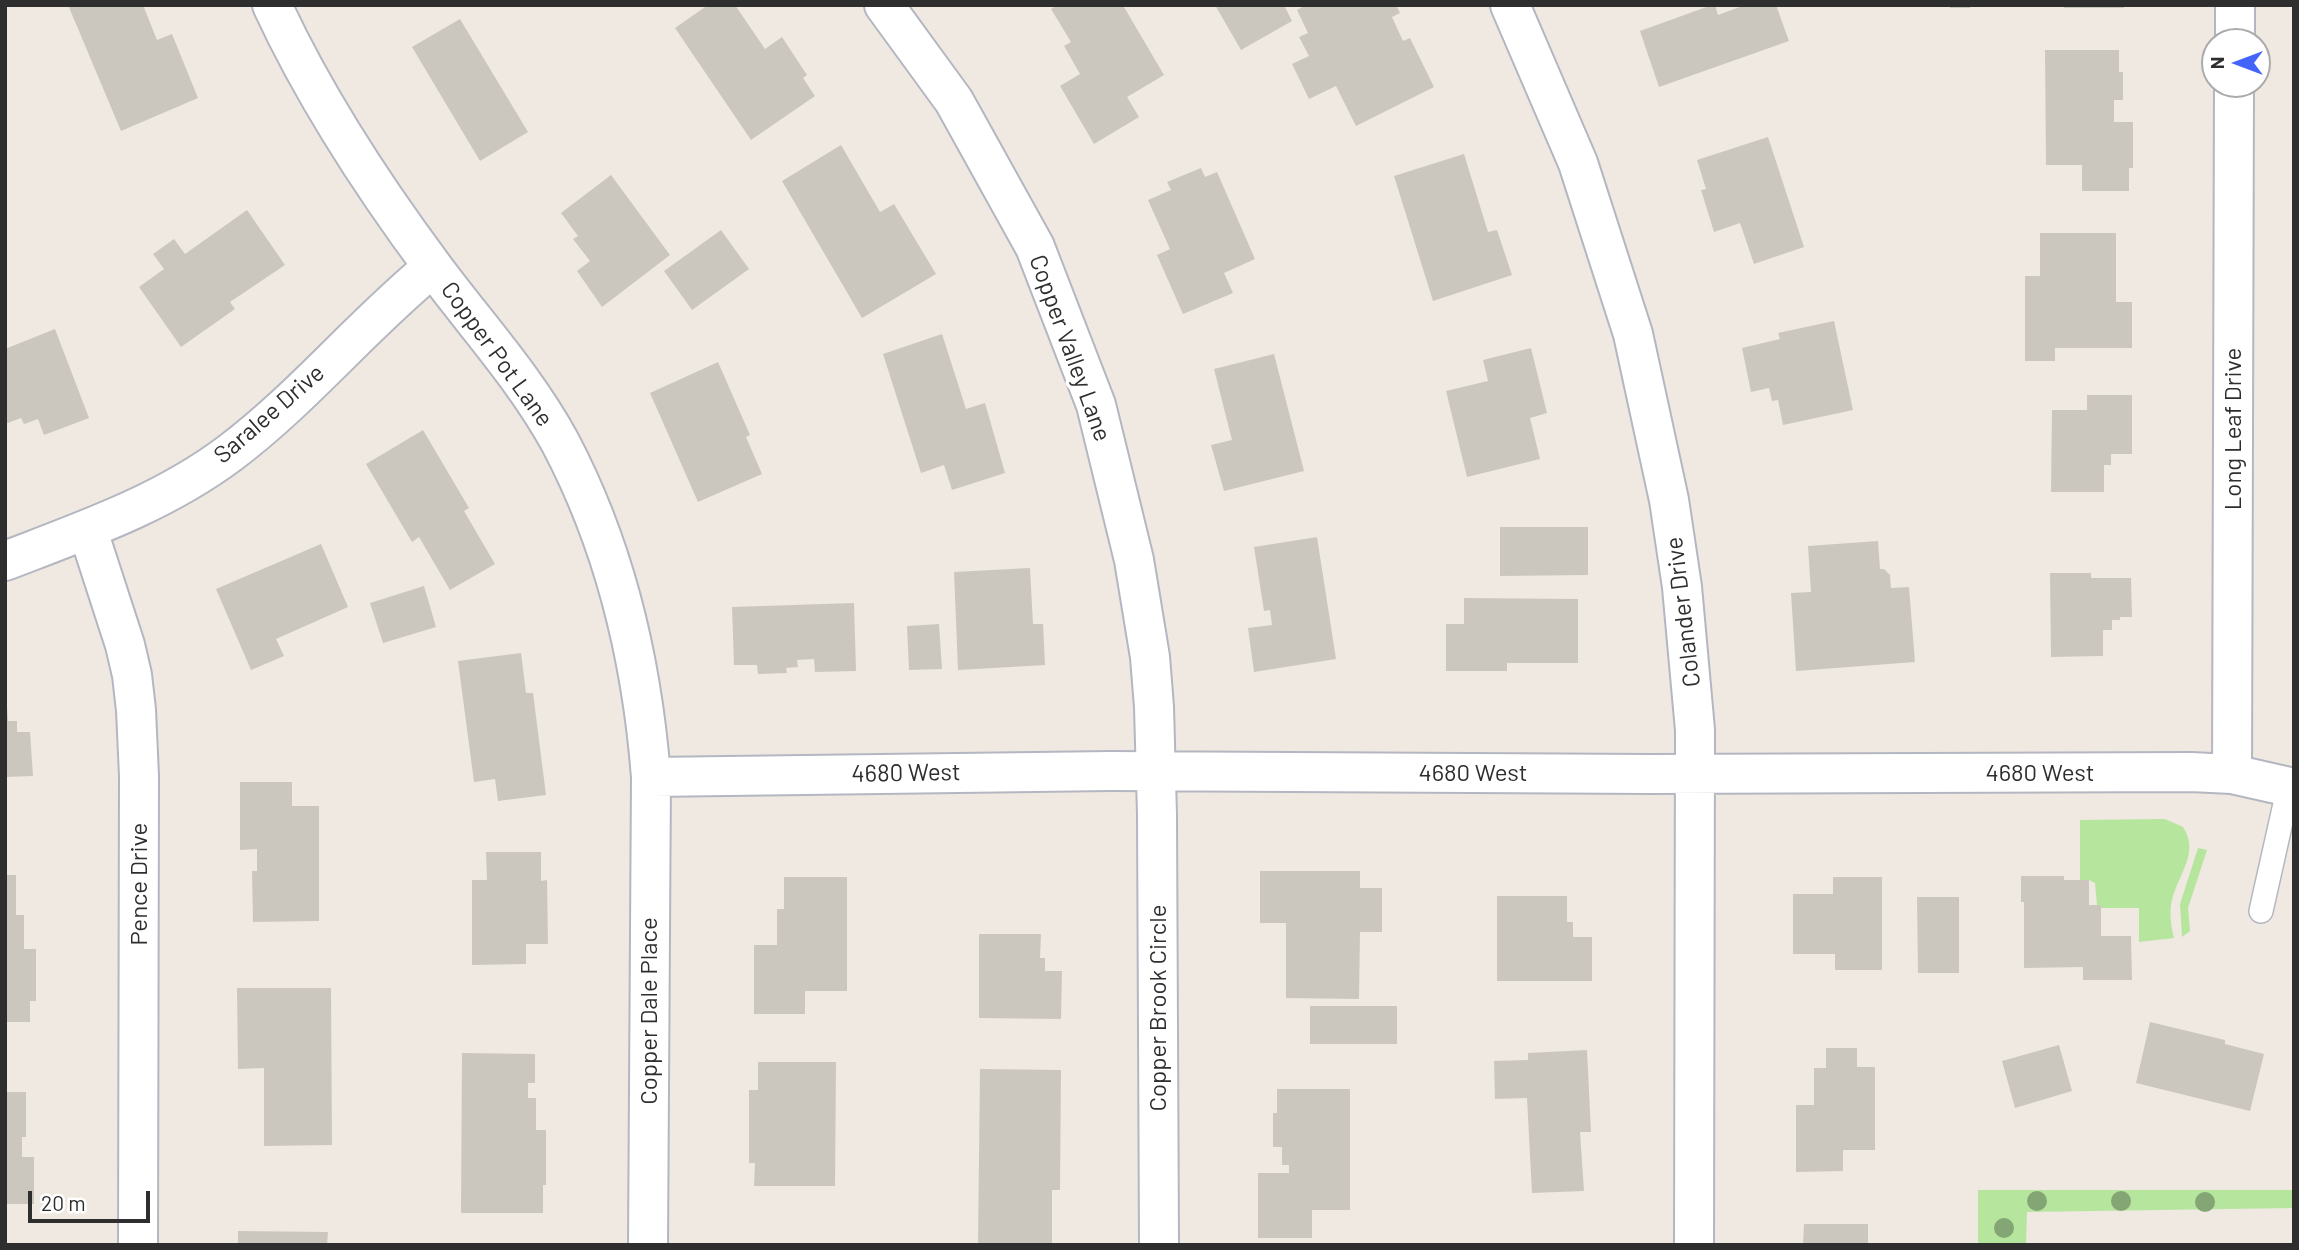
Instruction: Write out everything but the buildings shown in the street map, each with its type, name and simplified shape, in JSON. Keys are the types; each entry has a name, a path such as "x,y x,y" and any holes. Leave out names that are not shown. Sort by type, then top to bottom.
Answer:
{"street":[{"name":"Copper Pot Lane","path":"272,5 323,102 369,175 433,267 495,343 560,443 589,506 616,578 637,664 651,777"},
{"name":"Copper Valley Lane","path":"884,5 954,101 1035,247 1097,405 1134,560 1143,615 1154,707 1156,771"},
{"name":"Colander Drive","path":"1510,5 1578,163 1633,334 1669,500 1682,587 1694,716 1696,774 1695,1245"},
{"path":"2235,5 2235,28"},
{"name":"Long Leaf Drive","path":"2232,774 2234,98"},
{"name":"Saralee Drive","path":"5,561 132,512 228,454 272,418 400,294 433,267"},
{"name":"Pence Drive","path":"88,531 125,645 136,710 139,776 138,1245"},
{"name":"4680 West","path":"651,777 1156,771 2232,774 2291,787"},
{"name":"Copper Brook Circle","path":"1156,771 1159,1245"},
{"name":"Copper Dale Place","path":"648,1245 651,777"}],"lane":[{"path":"2262,911 2291,787"}],"green space":[{"path":"2165,819 2183,827 2189,845 2189,854 2171,905 2174,938 2139,942 2139,908 2101,908 2101,905 2097,905 2095,883 2080,880 2080,820"},
{"path":"2198,848 2207,850 2188,908 2190,931 2182,937 2180,904"},
{"path":"1978,1190 2294,1190 2294,1208 2027,1212 2026,1245 1978,1245"}]}
